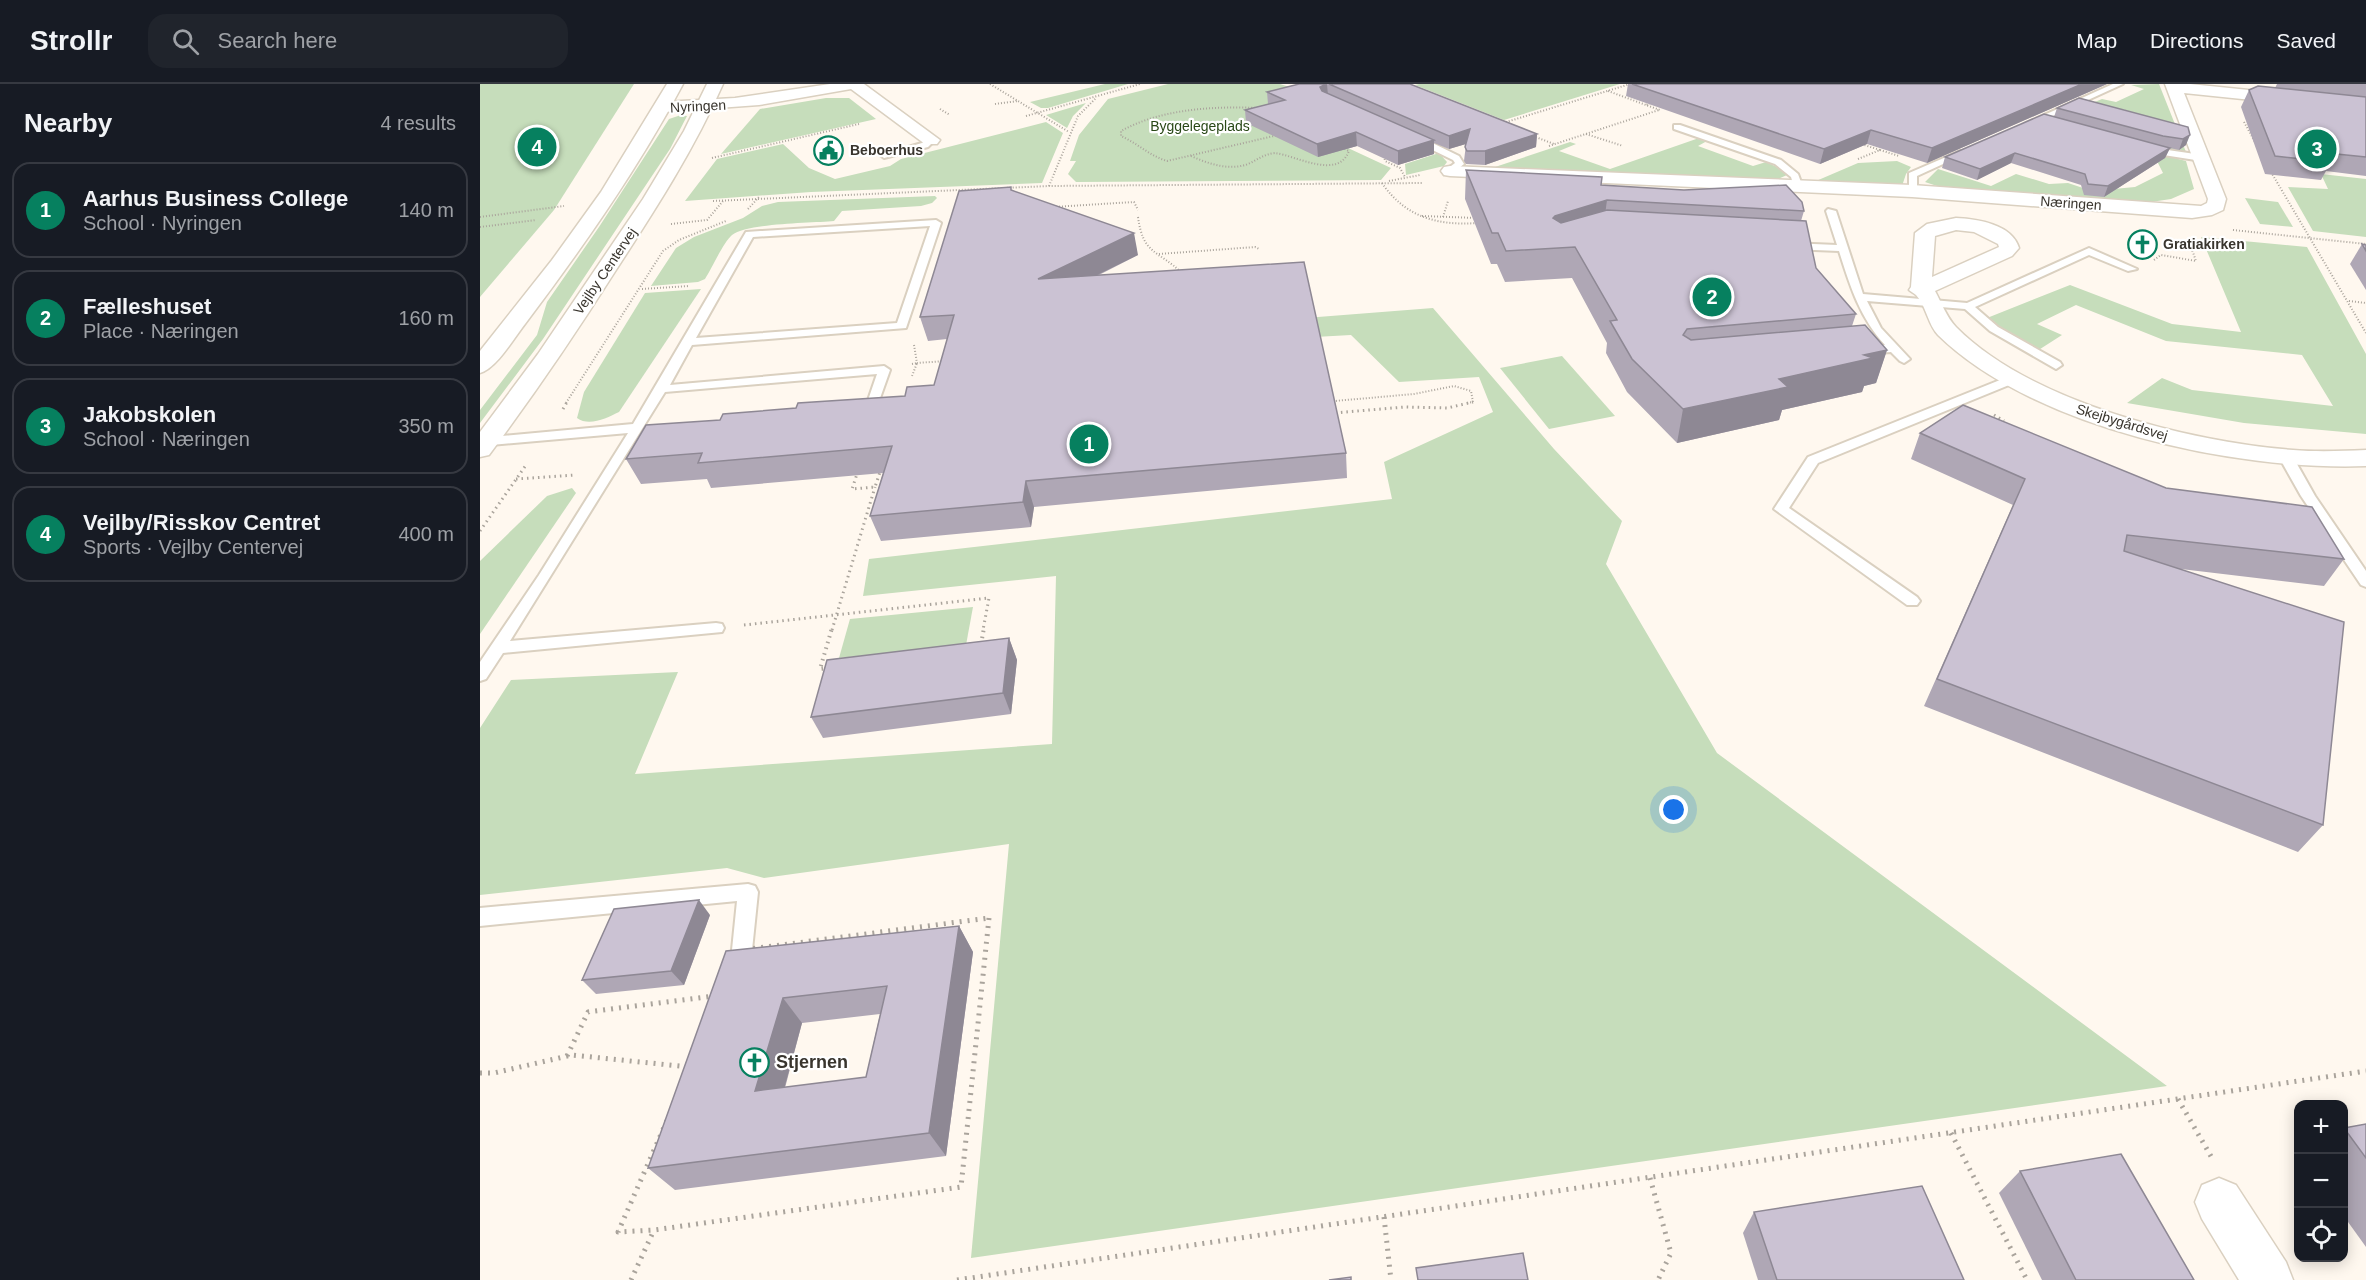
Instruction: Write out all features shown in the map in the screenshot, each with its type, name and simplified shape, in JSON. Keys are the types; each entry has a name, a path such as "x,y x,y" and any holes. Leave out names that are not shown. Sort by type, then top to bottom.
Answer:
{"street":[{"path":"480,366 538,293 603,200 663,107 675,84"},
{"name":"Nyringen","path":"663,107 710,97 762,94 821,84"},
{"name":"Nyringen","path":"710,97 798,95 853,84 931,140"},
{"name":"Næringen","path":"1450,171 1912,191 2192,212 2205,211 2216,206 2217,199 2174,86 2366,107"},
{"name":"Vejlby Centervej","path":"482,444 580,309 648,207 710,97"},
{"name":"Skejbygårdsvej","path":"1923,296 1946,330 1971,353 2010,380 2064,403 2161,435 2286,457 2366,458"},
{"path":"2219,1202 2268,1280"}],"lane":[{"path":"2020,128 2119,84"},
{"path":"2038,120 2049,123"},
{"path":"1677,127 1778,162 1795,176 1797,185"},
{"path":"1409,136 1456,158 1460,164 1450,171"},
{"path":"884,156 925,144 931,140"},
{"path":"2135,146 2157,152 2202,158"},
{"path":"1912,191 1912,175 1970,150"},
{"path":"1831,211 1859,297 1876,329 1904,359"},
{"path":"480,675 545,577 661,389 686,342 750,234 936,223 902,326 686,342"},
{"path":"1778,245 1843,248"},
{"path":"1968,306 2089,251 2132,269"},
{"path":"1859,297 1923,296 1968,306 1994,329 2056,365"},
{"path":"1856,351 1893,348"},
{"path":"661,389 884,370 870,412 846,414"},
{"path":"1912,601 1780,509 1813,460 2010,380"},
{"path":"482,444 636,428"},
{"path":"2286,457 2308,496 2366,582"},
{"path":"498,648 716,628"},
{"path":"480,917 748,892 742,950"}],"path":[{"path":"990,84 1069,132"},
{"path":"1026,116 1140,84"},
{"path":"1505,125 1502,124 1630,84"},
{"path":"1607,91 1646,105"},
{"path":"2228,92 2259,150"},
{"path":"1049,186 1069,132 1078,116 1097,97"},
{"path":"995,104 1018,101"},
{"path":"1261,109 1216,109 1180,113 1132,124 1121,130 1121,136 1139,144 1161,160 1173,161 1280,135"},
{"path":"1544,148 1660,110"},
{"path":"671,167 895,116"},
{"path":"1524,132 1554,144"},
{"path":"1586,134 1623,146"},
{"path":"1858,143 1897,155"},
{"path":"1191,156 1221,167 1248,164 1266,154 1276,153 1310,163 1334,164 1342,162 1350,153 1340,147"},
{"path":"1861,162 1851,163 1880,150"},
{"path":"1384,156 1385,161 1400,168 1405,177"},
{"path":"1894,159 1905,158"},
{"path":"2270,170 2366,333"},
{"path":"1450,171 1405,177 1382,183 1387,192 1418,215 1445,224 1486,223"},
{"path":"965,199 968,188"},
{"path":"742,214 759,198"},
{"path":"480,217 603,200"},
{"path":"675,224 707,220 723,200"},
{"path":"1443,217 1448,201"},
{"path":"1045,207 1134,202 1138,210"},
{"path":"500,225 507,213"},
{"path":"1418,215 1478,218"},
{"path":"1138,217 1141,237 1148,247 1174,264 1186,278"},
{"path":"480,227 536,220"},
{"path":"480,531 545,437 663,251 691,234 728,220"},
{"path":"2132,269 2148,264 2161,255 2196,261 2187,234"},
{"path":"1158,254 1255,247 1259,249"},
{"path":"641,289 720,284"},
{"path":"2348,301 2366,303"},
{"path":"909,384 917,363 913,348 916,337"},
{"path":"884,370 917,363 948,361"},
{"path":"1454,386 1471,391 1473,402 1447,408 1405,407 1155,428 1157,418 1414,394 1454,386"},
{"path":"831,668 820,669 883,460"},
{"path":"861,463 852,489 875,487"},
{"path":"516,479 609,472"},
{"path":"716,628 989,598 980,653"},
{"path":"989,918 961,1187 654,1230 618,1232 722,995 742,950 989,918"},
{"path":"567,1056 588,1012 722,995"},
{"path":"480,1073 494,1073 572,1055 690,1067"},
{"path":"957,1280 2366,1071"},
{"path":"2178,1099 2212,1154 2219,1202"},
{"path":"1951,1132 2027,1280"},
{"path":"1650,1178 1671,1253 1658,1280"},
{"path":"1384,1217 1391,1280"},
{"path":"631,1280 654,1230"}],"green space":[{"path":"480,84 634,84 554,210 480,297"},
{"path":"1105,84 1128,84 1048,108 1041,108 1030,102"},
{"name":"Byggelegeplads","path":"1168,84 1280,84 1308,93 1265,105 1305,128 1391,168 1381,180 1076,182 1068,174 1076,161 1070,161 1079,135 1108,99"},
{"path":"1620,84 1504,120 1415,85"},
{"path":"2159,84 2186,152 2167,150 2135,113 2122,109 2080,108 2102,99 2116,102 2144,89 2131,85"},
{"path":"826,98 849,98 876,119 721,154 760,109"},
{"path":"1086,103 1073,116 1067,128 1046,115"},
{"path":"681,115 687,116 670,149 543,339 480,423 480,410 537,335 547,302 669,119"},
{"path":"1046,122 1063,133 1042,183 811,192 685,201 717,159 783,144 809,168 835,179 890,166 901,159"},
{"path":"1699,138 1707,141 1698,146 1753,166 1766,162 1787,175 1778,179 1492,168 1570,142 1576,144 1559,151 1610,169"},
{"path":"2099,139 2186,161 2194,189 2171,199 2151,202 1937,186 1925,182 1938,169 1991,186 2016,174 2049,184 2068,183 2092,191 2135,187 2163,173 2157,161"},
{"path":"1439,153 1447,162 1444,166 1406,175 1405,164"},
{"path":"1897,161 1911,167 1902,186 1816,181 1858,163"},
{"path":"2321,174 2366,179 2366,237 2313,231 2288,187 2328,189"},
{"path":"935,196 937,198 932,203 921,206 842,211 834,221 765,226 740,231 729,239 705,279 698,282 651,286 676,248 694,237 743,218 762,206 778,202"},
{"path":"2245,198 2278,202 2293,227 2260,224"},
{"path":"2201,237 2307,247 2366,354 2366,434 2244,423 2127,403 2162,378 2192,390 2333,406 2302,355 2166,341 2076,305 2037,324 2062,335 2037,351 2006,334 1987,318 2070,285 2172,324 2241,332"},
{"path":"701,289 619,412 592,422 577,418 584,392 645,293"},
{"path":"1433,308 1554,449 1622,521 1606,564 1717,753 2167,1086 971,1258 1009,844 764,878 727,868 480,895 480,728 511,680 678,672 635,774 1052,744 1056,576 863,596 869,559 1392,499 1384,462 1493,412 1479,377 1399,382 1351,335 1139,347 1072,336"},
{"path":"1562,356 1615,416 1549,429 1500,368"},
{"path":"572,488 576,493 480,634 480,561 547,496"},
{"path":"973,607 966,645 839,658 850,619"}],"building":[{"path":"1299,84 1326,84 1320,87 1322,91 1434,140 1398,151 1356,132 1317,144 1245,110 1285,100 1267,92"},
{"path":"1329,84 1410,84 1537,134 1485,151 1467,151 1465,147 1470,129 1449,136"},
{"path":"1632,84 2082,84 1932,148 1871,130 1824,149"},
{"path":"2258,86 2366,97 2366,157 2326,153 2331,162 2275,156 2249,90"},
{"path":"2079,98 2188,127 2190,135 2183,139 2163,136 2057,108"},
{"path":"2044,114 2170,148 2108,186 2088,184 2085,174 2015,153 1980,169 1945,157"},
{"path":"1466,170 1602,177 1601,185 1684,190 1786,185 1802,202 1804,211 1607,200 1553,218 1561,223 1607,210 1806,221 1816,268 1856,314 1687,329 1683,335 1691,340 1865,325 1887,350 1864,355 1873,358 1779,379 1788,387 1683,409 1632,359 1610,321 1617,320 1575,247 1506,251 1498,233 1492,233"},
{"path":"1011,187 1011,190 1134,233 1038,279 1304,262 1346,453 1026,481 1023,502 870,516 892,446 698,463 702,453 626,459 646,425 720,420 723,414 796,408 798,403 905,396 907,387 934,385 954,315 920,317 959,191"},
{"path":"1963,405 2166,488 2312,507 2344,559 2127,535 2124,551 2344,622 2323,825 1937,679 2025,479 1920,433"},
{"path":"1009,638 1003,693 811,717 827,660"},
{"path":"699,900 671,971 582,980 614,909"},
{"name":"Stjernen","path":"959,926 929,1133 648,1168 726,951","holes":["887,986 866,1077 755,1091 783,998"]},
{"path":"2366,1124 2366,1158 2348,1133 2348,1127"},
{"path":"2121,1154 2194,1280 2076,1280 2020,1171"},
{"path":"1922,1186 1964,1280 1777,1280 1754,1212"},
{"path":"1523,1253 1528,1280 1418,1280 1416,1268"},
{"path":"1351,1277 1351,1280 1329,1280"}],"place":[{"name":"Vejlby/Risskov Centret","path":"537,147"},
{"name":"Jakobskolen","path":"2317,149"},
{"name":"Beboerhus","path":"829,150"},
{"name":"Gratiakirken","path":"2142,244"},
{"name":"Fælleshuset","path":"1712,297"},
{"name":"Aarhus Business College","path":"1089,444"},
{"name":"Stjernen","path":"755,1062"}]}
